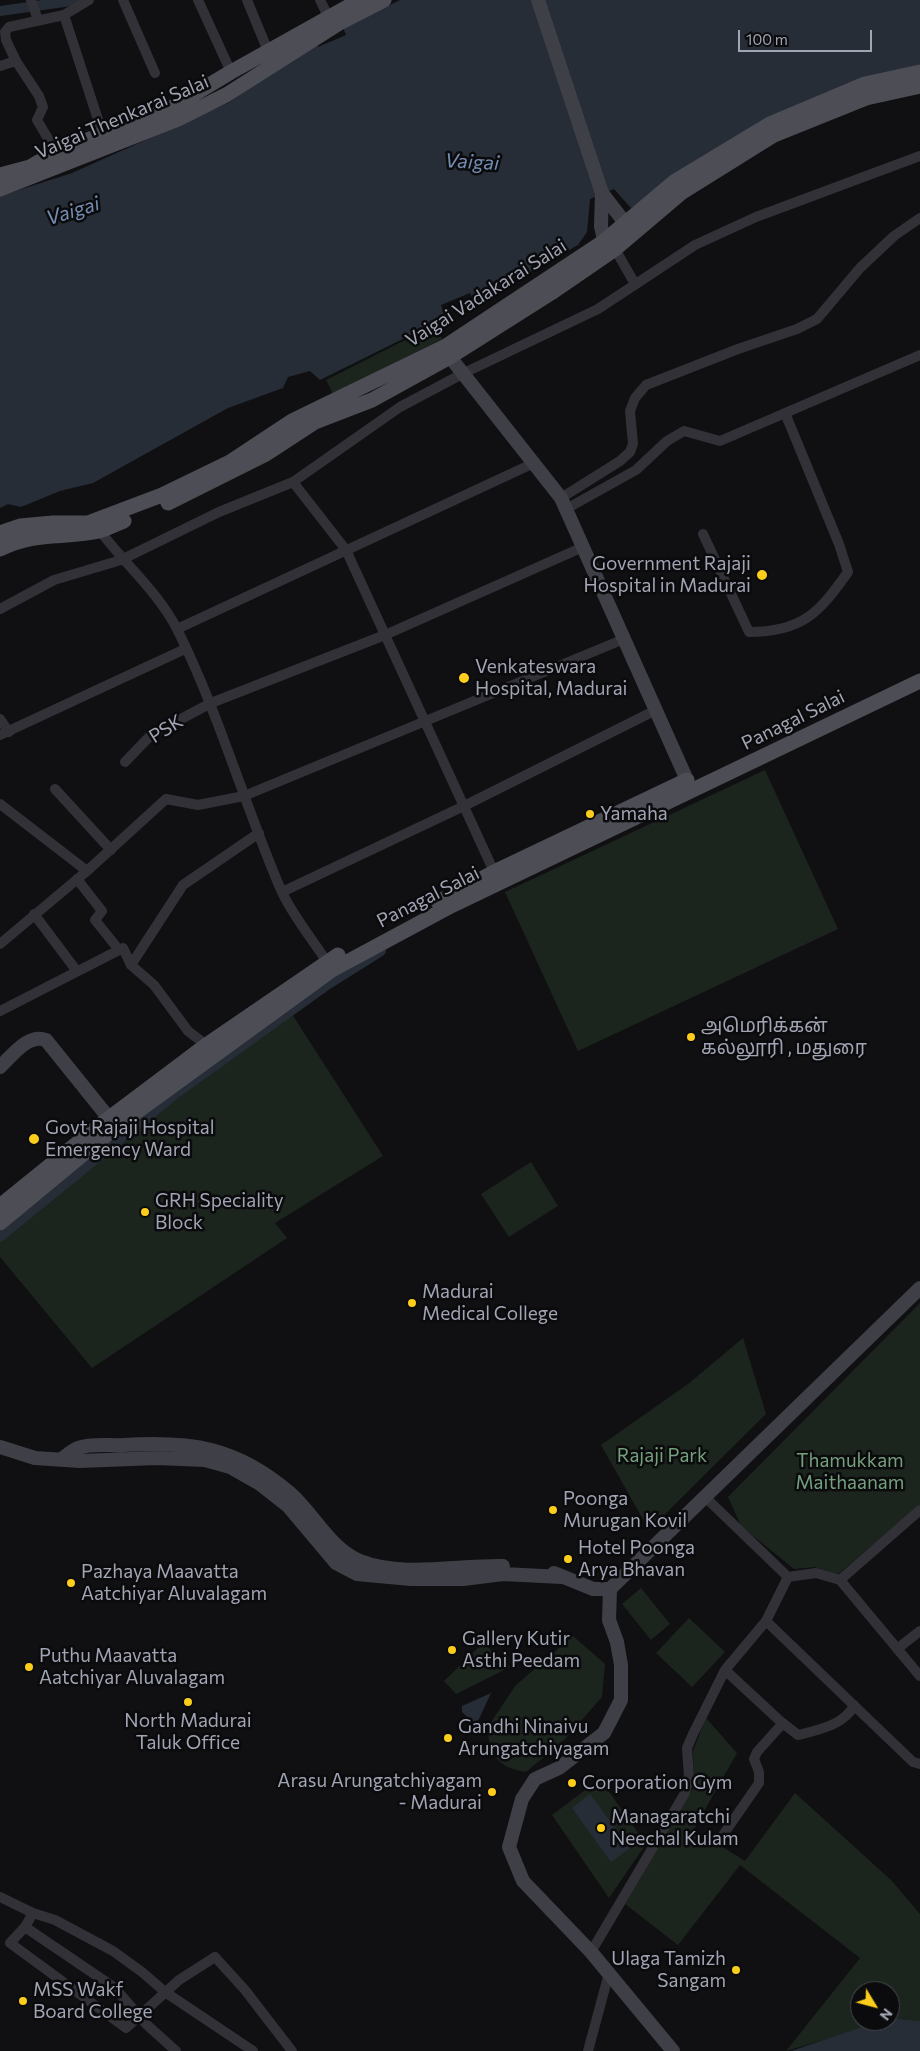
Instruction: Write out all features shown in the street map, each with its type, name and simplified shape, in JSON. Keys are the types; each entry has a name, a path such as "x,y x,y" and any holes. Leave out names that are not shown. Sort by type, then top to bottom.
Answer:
{"main road":[{"name":"Vaigai Thenkarai Salai","path":"0,175 30,167 56,152 171,108 328,16 360,0"},
{"name":"Vaigai Thenkarai Salai","path":"0,189 178,119 226,95 340,22 384,0"},
{"name":"Vaigai Vadakarai Salai","path":"0,549 17,541 43,535 100,531 214,482 266,454 315,422 372,400 448,352 609,248 627,225 674,182 770,124 865,84 920,72"},
{"name":"Vaigai Vadakarai Salai","path":"627,225 774,135 866,98 920,86"},
{"name":"Vaigai Vadakarai Salai","path":"0,533 28,526 88,523 162,495 230,462 292,420 448,352"},
{"name":"Panagal Salai","path":"497,878 920,681"},
{"name":"Panagal Salai","path":"0,1206 329,966 687,780"},
{"name":"Panagal Salai","path":"0,1224 112,1123"}],"street":[{"path":"123,0 155,73"},
{"path":"198,0 231,72"},
{"path":"247,0 268,51"},
{"path":"320,0 328,16"},
{"path":"538,0 602,193 602,226 609,248 635,284"},
{"path":"56,152 37,120 43,107 39,96 16,62 6,40 5,32 34,9 64,15 86,1"},
{"path":"64,15 103,135"},
{"path":"0,66 16,62"},
{"path":"0,609 54,580 121,560 219,512 293,482 400,407 464,373 598,309 695,245 756,217 920,156"},
{"path":"602,193 627,225"},
{"path":"564,503 630,452 633,444 630,411 639,391 646,385 738,349 797,329 817,319 860,268 894,236 920,218"},
{"path":"448,352 564,503 687,780"},
{"path":"564,503 636,470 667,441 684,431 720,441 920,355"},
{"path":"703,534 748,632 766,632 806,620 818,610 848,572 839,544 785,413"},
{"path":"177,629 534,463"},
{"path":"293,482 346,550 497,878"},
{"path":"100,531 121,560 156,596 177,629 211,703 244,796 282,892 329,966"},
{"name":"PSK","path":"125,762 151,735 211,703 385,636 583,547"},
{"path":"0,944 12,936 34,914 87,871 166,799 193,806 244,796 624,639"},
{"path":"0,719 5,734 185,648"},
{"path":"282,892 464,806 656,710"},
{"path":"55,789 111,850"},
{"path":"0,804 87,871"},
{"path":"131,965 183,885 259,833"},
{"path":"76,879 102,911 95,920 119,950"},
{"path":"34,914 76,970"},
{"path":"0,1011 76,970 123,948 131,965 154,985 188,1031 212,1050"},
{"path":"0,1067 31,1039 39,1038 46,1040 112,1123"},
{"path":"673,2051 591,1952 523,1880 510,1847 522,1799 535,1780 560,1768 604,1733 621,1700 621,1666 617,1642 608,1620 610,1589 920,1288"},
{"path":"0,1447 35,1458 62,1458 80,1461 157,1458 205,1460 230,1467 260,1484 288,1506 336,1563 357,1574 411,1579 463,1579 504,1574 562,1577 593,1589 610,1589"},
{"path":"705,1497 788,1578"},
{"path":"840,1580 920,1510"},
{"path":"788,1578 816,1573 840,1580 920,1676"},
{"path":"591,1952 685,1793 689,1778 687,1748 725,1670 766,1621 788,1578"},
{"path":"766,1621 913,1762 920,1764"},
{"path":"898,1648 920,1631"},
{"path":"725,1670 783,1724 798,1735 822,1729 843,1718 850,1713 854,1705"},
{"path":"723,1835 759,1783 759,1772 754,1759 757,1752 783,1724"},
{"path":"0,1897 33,1913 55,1920 113,1951 165,1992 252,2051"},
{"path":"33,1913 25,1927 10,1943 126,2028 165,1992 215,1956 245,1990 292,2051"},
{"path":"25,1927 115,1988 140,2016 176,2051"},
{"path":"588,2051 609,1974"}],"green space":[{"path":"435,325 442,339 333,394 326,380"},
{"path":"765,770 838,929 578,1051 505,892"},
{"path":"292,1014 383,1156 275,1223 287,1238 92,1368 0,1257 0,1241 170,1103"},
{"path":"531,1162 558,1206 509,1237 481,1194"},
{"name":"Thamukkam Maithaanam","path":"920,1303 920,1505 837,1575 815,1567 794,1569 741,1526 728,1497"},
{"name":"Rajaji Park","path":"743,1338 766,1414 649,1530 601,1445 688,1384"},
{"path":"641,1588 670,1624 651,1640 622,1604"},
{"path":"689,1618 725,1652 692,1687 656,1653"},
{"path":"573,1636 605,1664 602,1697 565,1739 526,1772 508,1767 497,1759 493,1753 487,1728 516,1685"},
{"path":"483,1643 510,1667 456,1694 444,1681"},
{"path":"706,1718 737,1753 694,1829 745,1861 795,1793 891,1880 920,1914 920,2021 900,2019 900,1981 850,1981 850,2031 854,2031 786,2051 860,1958 740,1865 678,1945 625,1904 694,1787 693,1751"},
{"path":"600,1779 646,1844 609,1898 552,1815"}],"water":[{"name":"Vaigai","path":"400,0 920,0 920,66 631,208 614,189 590,199 587,232 578,245 475,303 470,293 441,305 445,318 320,380 310,371 288,377 283,388 228,408 93,483 60,491 21,507 8,504 0,508 0,196 72,173 228,103 316,42 318,47 346,35 343,28"},
{"path":"491,1693 478,1721 474,1723 462,1712 462,1706"},
{"name":"Managaratchi Neechal Kulam","path":"590,1794 630,1848 611,1862 572,1808"},
{"path":"900,2019 920,2021 920,2051 791,2051 850,2031 900,2031"}],"waterway":[{"path":"0,11 78,0"},
{"path":"0,1237 174,1095 327,985 381,951"}],"place":[{"name":"Government Rajaji Hospital in Madurai","path":"762,575"},
{"name":"Venkateswara Hospital, Madurai","path":"464,678"},
{"name":"Yamaha","path":"590,814"},
{"name":"அமெரிக்கன் கல்லூரி , மதுரை","path":"691,1037"},
{"name":"Govt Rajaji Hospital Emergency Ward","path":"34,1139"},
{"name":"GRH Speciality Block","path":"145,1212"},
{"name":"Madurai Medical College","path":"412,1303"},
{"name":"Poonga Murugan Kovil","path":"553,1510"},
{"name":"Hotel Poonga Arya Bhavan","path":"568,1559"},
{"name":"Pazhaya Maavatta Aatchiyar Aluvalagam","path":"71,1583"},
{"name":"Gallery Kutir Asthi Peedam","path":"452,1650"},
{"name":"Puthu Maavatta Aatchiyar Aluvalagam","path":"29,1667"},
{"name":"North Madurai Taluk Office","path":"188,1702"},
{"name":"Gandhi Ninaivu Arungatchiyagam","path":"448,1738"},
{"name":"Corporation Gym","path":"572,1783"},
{"name":"Arasu Arungatchiyagam - Madurai","path":"492,1792"},
{"name":"Managaratchi Neechal Kulam","path":"601,1828"},
{"name":"Ulaga Tamizh Sangam","path":"736,1970"},
{"name":"MSS Wakf Board College","path":"23,2001"}]}
